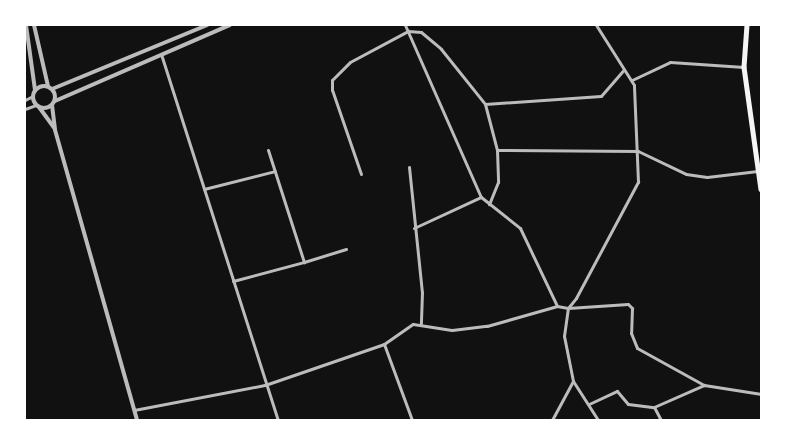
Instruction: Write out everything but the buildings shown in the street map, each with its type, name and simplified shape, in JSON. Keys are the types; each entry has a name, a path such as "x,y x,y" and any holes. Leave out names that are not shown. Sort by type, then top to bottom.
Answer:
{"main road":[{"path":"747,25 744,67 761,189"}],"street":[{"path":"25,100 33,96 35,90 26,25"},
{"path":"34,25 50,88 55,130 137,420"},
{"path":"35,90 50,88 207,25"},
{"path":"25,109 53,103 161,53 230,25"},
{"path":"405,25 481,197 520,228 557,306"},
{"path":"596,25 632,80 638,151 638,182 612,234 568,308 564,336 572,381 598,420"},
{"path":"362,174 332,90 332,80 350,62 408,31 421,32 441,49 485,104 497,150 498,182 489,204"},
{"path":"161,53 265,385 278,420"},
{"path":"632,80 670,62 744,67"},
{"path":"485,104 601,96 624,70"},
{"path":"33,96 55,130"},
{"path":"268,150 304,262"},
{"path":"497,150 638,151 686,174 707,177 758,171"},
{"path":"409,167 422,292 421,324"},
{"path":"204,189 275,172"},
{"path":"414,228 481,197"},
{"path":"232,281 346,249"},
{"path":"134,410 265,385 384,344 413,324 452,330 487,326 557,306 568,308 628,304 632,308 631,333 637,348 704,385 761,394"},
{"path":"384,344 412,420"},
{"path":"552,420 572,381"},
{"path":"589,404 617,391 628,404 654,407 704,385"},
{"path":"654,407 661,420"}]}
